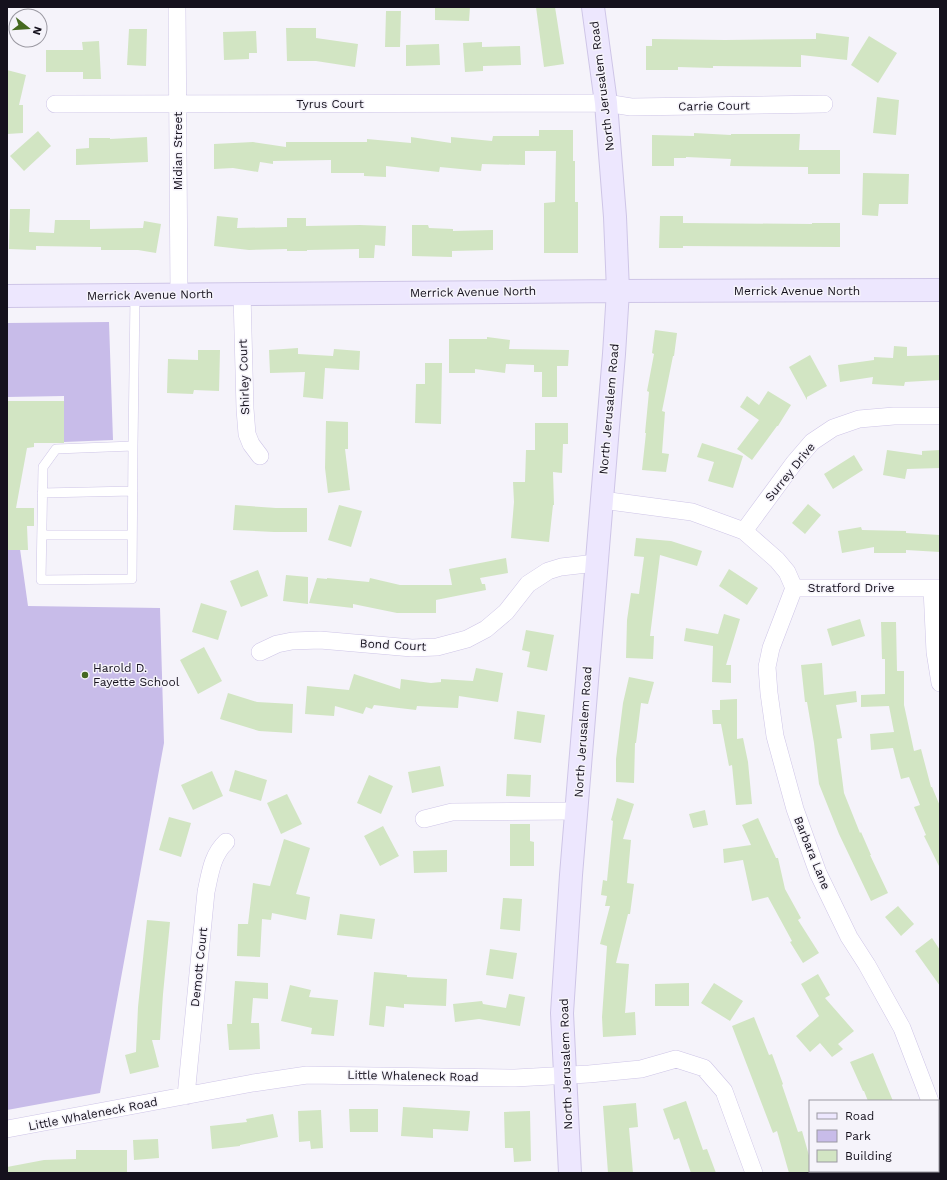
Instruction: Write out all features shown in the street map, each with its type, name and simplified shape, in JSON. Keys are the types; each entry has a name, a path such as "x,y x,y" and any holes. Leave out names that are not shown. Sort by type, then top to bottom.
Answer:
{"main road":[{"name":"North Jerusalem Road","path":"570,1173 562,1013 571,875 618,291 615,217 606,103 592,7"},
{"name":"Merrick Avenue North","path":"7,296 940,290"}],"street":[{"name":"Midian Street","path":"177,7 179,295"},
{"name":"Tyrus Court","path":"55,104 177,105 606,103"},
{"name":"Carrie Court","path":"606,103 632,107 824,104"},
{"name":"Shirley Court","path":"242,294 247,434 251,444 260,456"},
{"name":"Surrey Drive","path":"744,531 794,463 812,442 832,428 859,418 940,416"},
{"name":"Stratford Drive","path":"602,500 692,512 744,531 777,560 787,572 794,588 936,588"},
{"name":"Bond Court","path":"260,652 277,644 292,641 320,640 412,648 437,647 467,639 486,629 506,612 528,584 548,571 561,567 596,563"},
{"name":"Barbara Lane","path":"794,588 771,648 767,667 768,694 774,729 785,773 795,810 818,873 850,937 902,1028 930,1100"},
{"path":"936,588 935,652 940,683"},
{"name":"North Jerusalem Road","path":"424,819 452,812 577,811"},
{"name":"Demott Court","path":"186,1096 206,892 213,860 220,848 226,842"},
{"name":"Little Whaleneck Road","path":"7,1130 253,1083 307,1075 516,1078 640,1068 676,1059 704,1068 724,1091 754,1173"}],"lane":[{"path":"133,446 56,449 43,467 41,580 132,579 135,295"},
{"path":"42,493 133,492"},
{"path":"42,535 132,535"}],"green space":[{"path":"109,322 113,440 64,442 64,396 7,397 7,323"},
{"name":"Harold D. Fayette School","path":"7,549 20,549 28,606 160,608 164,743 100,1093 7,1110"}],"building":[{"path":"435,7 470,7 469,21 435,20"},
{"path":"536,7 555,7 564,64 544,67"},
{"path":"386,11 401,11 400,47 385,47"},
{"path":"286,28 316,28 316,38 358,44 355,67 316,61 287,61"},
{"path":"129,29 147,29 146,66 127,65"},
{"path":"256,31 257,53 249,53 249,59 224,60 223,32"},
{"path":"816,33 849,37 847,60 801,55 801,67 713,66 713,68 678,67 678,70 646,70 646,46 652,46 652,39 816,39"},
{"path":"869,36 897,53 878,83 851,65"},
{"path":"99,41 101,79 83,79 83,72 46,72 46,50 83,50 82,42"},
{"path":"482,42 482,47 520,46 521,65 483,66 483,71 465,72 463,43"},
{"path":"439,44 440,65 406,66 406,45"},
{"path":"7,70 26,75 19,105 23,105 23,133 7,134"},
{"path":"877,97 899,100 896,135 873,133"},
{"path":"539,130 573,130 575,202 578,202 578,253 544,253 544,203 555,202 556,151 525,151 525,165 482,164 481,171 440,167 439,172 386,166 386,177 364,176 364,173 331,173 331,160 273,161 273,164 260,162 258,172 233,168 214,169 214,144 253,142 286,147 286,142 367,142 367,139 411,143 411,137 451,143 451,137 492,141 493,136 539,136"},
{"path":"38,131 51,146 24,171 10,156"},
{"path":"694,133 731,135 800,134 799,150 840,150 840,174 808,174 808,167 730,166 731,159 686,157 674,158 674,166 652,166 652,135 694,136"},
{"path":"147,137 148,162 76,165 76,149 89,148 89,138 110,139"},
{"path":"863,173 909,174 908,204 879,204 878,216 862,215"},
{"path":"10,209 30,209 29,232 54,233 55,220 90,220 90,229 143,228 144,221 161,224 156,253 138,250 101,250 101,247 36,246 36,250 9,249"},
{"path":"217,216 238,218 237,228 287,227 287,218 306,218 306,226 386,226 385,246 375,245 374,258 359,258 359,249 287,251 287,249 249,250 214,246"},
{"path":"660,216 683,216 683,223 840,223 840,247 683,246 683,248 659,248"},
{"path":"412,225 428,225 429,228 453,229 453,231 493,230 493,250 452,251 452,257 412,256"},
{"path":"655,330 677,333 674,356 662,411 665,412 662,453 669,454 666,472 642,470 649,392 647,391 654,354 652,353"},
{"path":"487,337 510,340 509,349 569,350 568,366 557,366 557,397 542,397 542,372 534,372 534,365 506,364 505,373 475,369 475,373 449,373 449,339 487,339"},
{"path":"894,346 907,347 907,356 940,355 940,380 905,382 904,386 872,384 873,377 840,382 838,365 874,360 874,357 893,358"},
{"path":"298,348 298,354 333,356 334,349 360,351 359,370 325,368 323,399 303,397 305,372 270,373 269,350"},
{"path":"198,350 220,350 219,391 194,390 193,394 167,393 168,359 198,360"},
{"path":"810,355 827,386 807,397 807,400 789,367"},
{"path":"425,363 442,363 441,424 415,423 416,384 425,384"},
{"path":"768,391 791,405 778,426 752,460 737,449 759,420 740,407 747,396 759,405"},
{"path":"7,401 64,401 64,443 34,443 34,447 27,448 16,508 34,508 34,526 27,526 28,550 7,550"},
{"path":"326,421 348,422 348,449 345,449 350,490 328,493 325,468"},
{"path":"535,423 568,423 568,444 563,444 562,473 553,472 554,505 549,542 511,538 514,502 513,482 525,482 526,450 535,450"},
{"path":"702,443 743,456 733,488 708,481 714,462 697,457"},
{"path":"887,450 922,455 922,451 940,450 940,468 907,469 905,479 883,475"},
{"path":"854,455 863,470 833,489 824,474"},
{"path":"808,504 821,515 805,534 792,523"},
{"path":"235,505 276,508 307,508 307,532 233,530"},
{"path":"339,505 362,511 351,547 328,540"},
{"path":"861,527 862,530 906,531 906,533 940,535 940,552 906,550 906,553 874,553 874,547 842,553 838,531"},
{"path":"636,538 671,541 702,551 697,566 660,555 650,636 654,636 653,659 626,658 627,620 631,593 639,594 644,557 634,556"},
{"path":"506,558 508,573 480,578 482,584 485,584 486,590 436,600 436,613 397,613 353,604 353,608 309,603 317,578 369,582 370,578 400,585 452,585 449,569"},
{"path":"729,569 758,588 747,605 719,586"},
{"path":"258,570 268,596 241,607 230,581"},
{"path":"286,575 308,577 308,604 283,601"},
{"path":"201,603 227,611 218,640 192,632"},
{"path":"724,614 740,619 726,665 731,665 731,683 712,682 713,646 684,641 686,628 718,634"},
{"path":"860,619 865,636 832,646 827,629"},
{"path":"881,622 896,622 897,671 904,671 904,705 914,751 921,749 931,787 940,806 940,868 924,836 926,835 914,807 920,805 909,777 901,779 893,748 871,750 870,734 894,732 889,706 861,707 861,695 885,694 885,659 882,659"},
{"path":"526,630 554,635 547,671 527,667 530,652 522,650"},
{"path":"204,647 222,681 198,694 180,660"},
{"path":"822,663 824,695 856,691 857,702 836,705 842,738 837,739 844,793 860,833 861,832 888,893 871,901 839,834 819,784 807,702 805,702 801,665"},
{"path":"476,668 503,673 498,702 459,696 458,708 417,706 416,710 374,705 372,709 366,707 363,714 335,706 334,716 305,714 307,686 349,690 354,674 400,689 401,679 431,683 441,682 441,679 473,681"},
{"path":"629,677 654,682 648,704 641,703 635,743 634,783 616,782 616,759 623,703"},
{"path":"228,693 257,702 293,704 292,733 259,731 220,719"},
{"path":"737,699 737,739 743,738 748,762 752,804 736,805 732,765 729,766 721,724 713,724 712,710 720,710 720,700"},
{"path":"517,711 545,715 541,743 514,739"},
{"path":"440,766 444,786 412,793 408,772"},
{"path":"235,770 267,780 261,801 229,791"},
{"path":"212,771 223,796 193,810 181,785"},
{"path":"507,774 531,775 530,797 506,796"},
{"path":"369,775 393,786 381,814 357,803"},
{"path":"287,794 302,824 281,834 267,803"},
{"path":"617,798 634,804 623,839 631,840 627,883 634,884 630,914 628,914 616,963 629,964 625,1013 635,1012 636,1035 603,1037 602,1017 607,946 600,944 610,906 605,906 607,896 601,895 603,880 607,881 613,821 611,820"},
{"path":"705,810 708,825 693,828 689,814"},
{"path":"169,817 191,823 181,857 159,850"},
{"path":"758,818 776,858 778,858 785,889 801,918 798,920 819,953 803,963 790,942 792,941 768,897 752,901 743,860 724,863 723,849 751,845 742,825"},
{"path":"510,824 530,824 530,841 534,842 534,866 510,866"},
{"path":"383,826 399,856 380,866 364,836"},
{"path":"284,839 310,848 296,894 310,897 306,920 272,913 271,920 262,919 260,957 237,956 238,924 248,924 253,883 270,886"},
{"path":"447,850 447,872 414,873 413,851"},
{"path":"503,898 522,899 520,931 500,929"},
{"path":"898,906 914,924 901,936 885,917"},
{"path":"340,914 375,919 372,939 337,935"},
{"path":"147,920 170,922 160,1040 152,1040 159,1067 130,1074 125,1055 136,1052 138,1007"},
{"path":"932,938 940,950 940,986 915,951"},
{"path":"490,949 517,953 513,979 486,975"},
{"path":"374,972 407,975 407,977 447,979 446,1006 404,1004 404,1008 386,1006 384,1027 369,1025"},
{"path":"818,974 830,995 825,998 854,1031 838,1044 843,1049 832,1057 820,1043 810,1052 796,1036 819,1016 801,984"},
{"path":"235,981 268,983 268,999 253,998 251,1023 259,1023 260,1049 229,1050 227,1024 232,1024"},
{"path":"689,983 689,1006 655,1006 655,984"},
{"path":"714,983 743,1001 730,1021 701,1003"},
{"path":"290,985 311,990 309,997 338,1000 334,1036 311,1034 312,1028 281,1021"},
{"path":"509,994 525,997 520,1026 479,1019 455,1022 453,1004 482,1001 483,1004 506,1008"},
{"path":"754,1017 769,1055 772,1054 798,1132 802,1131 809,1156 810,1173 789,1173 777,1131 773,1133 732,1026"},
{"path":"873,1053 893,1100 868,1100 850,1062"},
{"path":"686,1101 703,1150 707,1149 716,1173 691,1173 679,1138 674,1140 663,1109"},
{"path":"636,1103 638,1127 629,1128 633,1173 608,1173 603,1106"},
{"path":"403,1107 470,1111 468,1131 433,1129 433,1138 401,1136"},
{"path":"349,1109 378,1109 378,1132 350,1132"},
{"path":"321,1110 323,1148 311,1149 310,1141 299,1142 298,1111"},
{"path":"530,1111 531,1161 514,1162 513,1148 505,1148 504,1112"},
{"path":"273,1114 278,1137 240,1146 212,1149 210,1126 247,1122 246,1119"},
{"path":"158,1139 159,1158 134,1160 133,1140"},
{"path":"76,1150 127,1150 127,1173 7,1173 7,1167 44,1160 76,1159"}],"place":[{"name":"Harold D. Fayette School","path":"85,675"}]}
